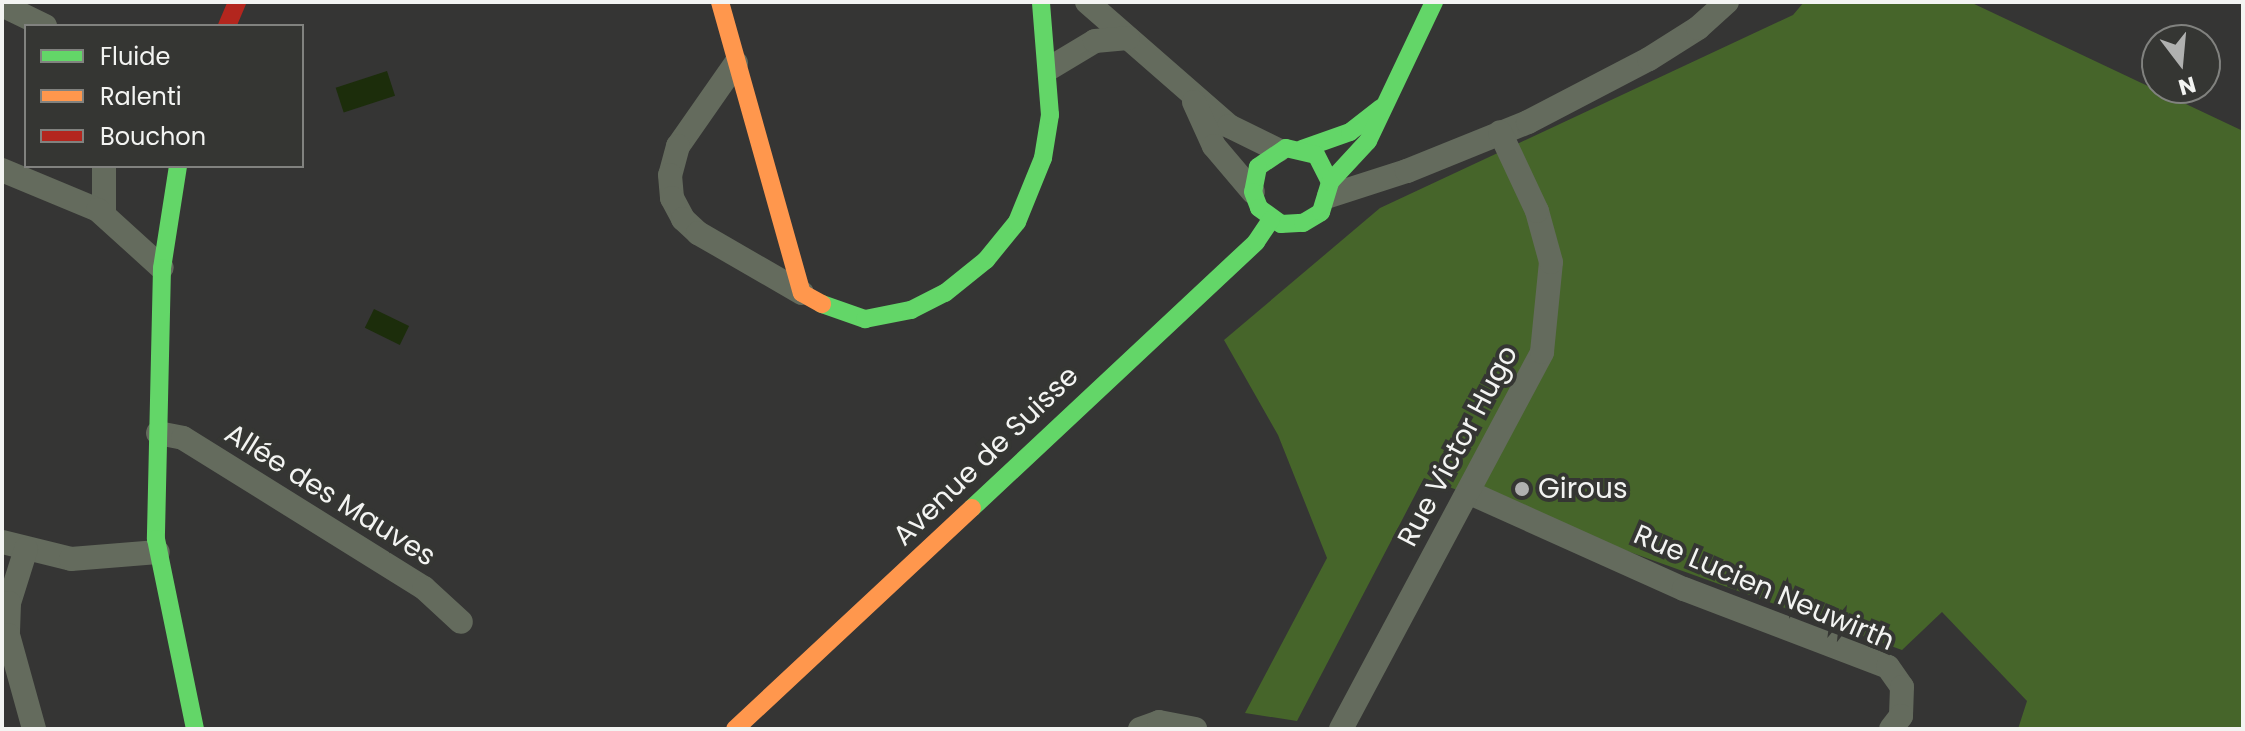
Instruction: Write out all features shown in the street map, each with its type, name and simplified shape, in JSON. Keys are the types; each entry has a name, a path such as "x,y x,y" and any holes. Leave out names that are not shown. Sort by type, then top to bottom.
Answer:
{"street":[{"path":"228,24 237,2"},
{"path":"720,2 802,293"},
{"path":"736,63 678,146 671,165 672,198 683,219 698,233 839,314 876,319 928,302 971,274 1017,222 1038,177 1050,115 1050,68 1041,2"},
{"path":"1087,2 1229,126 1290,149 1316,155 1330,189"},
{"path":"1191,96 1214,146 1253,192 1271,220 1303,223 1321,212 1330,189 1368,141 1434,2"},
{"path":"1330,189 1500,132 1649,59 1698,28 1727,2"},
{"path":"2,5 41,24"},
{"path":"1050,68 1095,41 1128,38"},
{"path":"1253,192 1258,167 1290,149 1350,132 1384,106"},
{"name":"Rue Victor Hugo","path":"1341,729 1528,385 1542,352 1551,262 1537,211 1500,132"},
{"path":"104,168 104,214"},
{"path":"141,546 158,442 162,268 178,168"},
{"path":"2,170 104,214 162,268"},
{"name":"Avenue de Suisse","path":"735,729 1256,242 1271,220"},
{"name":"Allée des Mauves","path":"158,442 183,438 424,588 461,622"},
{"path":"158,442 141,546 179,634 183,677 195,729"},
{"name":"Rue Lucien Neuwirth","path":"1470,493 1684,589 1888,667 1902,687 1901,716 1891,729"},
{"path":"2,542 71,559 141,546"},
{"path":"26,549 9,603 8,635 34,729"},
{"path":"149,607 183,677"},
{"path":"1140,729 1159,722 1195,729"}],"shaded area":[{"path":"1804,2 1970,2 2141,83 2141,104 2186,104 2243,131 2243,729 2018,729 2027,701 1942,612 1902,650 1424,478 1297,721 1245,713 1327,558 1278,435 1224,340 1380,208 1793,15"},
{"path":"387,71 395,96 344,112 336,88"},
{"path":"374,309 409,326 400,345 365,328"}],"traffic: fast":[{"path":"822,304 865,319 911,310 945,293 986,260 1017,222 1043,158 1050,115 1041,2"},
{"path":"1330,182 1316,155 1286,148 1258,167 1253,192 1259,208 1281,224 1303,223 1321,212 1330,182 1368,141 1434,2"},
{"path":"1302,149 1350,132 1381,108"},
{"path":"178,168 162,268 156,539 195,729"},
{"path":"972,508 1256,242 1271,220"}],"traffic: slow":[{"path":"720,2 802,293 822,304"},
{"path":"735,729 972,508"}],"traffic: jam":[{"path":"228,24 237,2"}],"place":[{"name":"Girous","path":"1522,489"}]}
